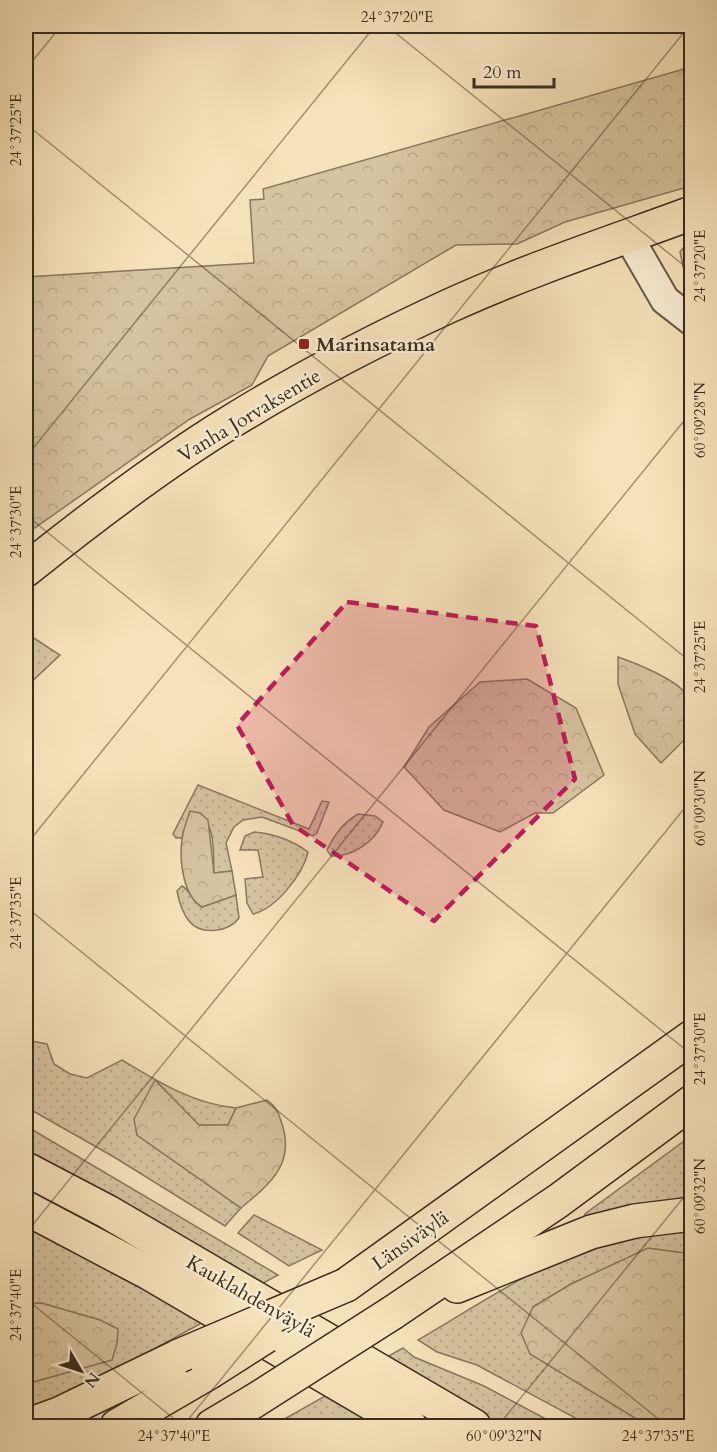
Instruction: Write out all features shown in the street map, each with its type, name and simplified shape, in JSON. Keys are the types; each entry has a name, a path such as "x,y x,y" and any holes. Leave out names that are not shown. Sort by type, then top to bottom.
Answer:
{"main road":[{"name":"Vanha Jorvaksentie","path":"26,570 98,512 222,428 319,371 451,305 584,250 692,213"},
{"name":"Länsiväylä","path":"117,1426 207,1373 346,1285 692,1037"},
{"path":"212,1426 392,1313 558,1201 692,1102"},
{"name":"Kauklahdenväylä","path":"26,1170 108,1212 474,1426"},
{"name":"Kauklahdenväylä","path":"26,1208 149,1273 410,1426"},
{"path":"392,1313 591,1232 635,1221 692,1214"},
{"path":"26,1426 59,1413 179,1356 346,1285"}],"street":[{"path":"628,236 665,300 692,321"}],"highlighted area":[{"path":"347,602 536,626 575,779 434,921 293,825 237,725"}],"green space":[{"path":"691,67 691,186 565,222 517,244 456,245 268,356 252,385 190,419 26,534 26,277 254,263 250,200 264,199 263,189"},
{"path":"684,247 691,281 691,303 680,252"},
{"path":"26,633 60,655 26,687"},
{"path":"618,657 666,678 682,690 689,700 692,714 691,733 661,763 635,734 618,684"},
{"path":"527,679 576,708 604,775 553,813 535,813 500,832 444,810 404,767 429,727 480,682"},
{"path":"198,785 309,829 322,801 329,802 317,833 313,836 262,817 243,820 234,827 226,843 232,871 214,873 212,835 205,820 190,812 182,838 176,838 173,834"},
{"path":"190,811 200,813 208,820 214,873 232,871 236,895 202,907 190,895 182,867 182,839"},
{"path":"358,814 375,816 383,822 369,842 362,847 347,854 331,856 327,850 333,839 343,826"},
{"path":"254,832 282,838 308,852 301,870 287,889 271,905 253,914 247,903 245,879 263,877 258,850 240,850 245,836"},
{"path":"182,886 202,907 236,895 239,918 222,929 207,930 194,926 187,918 180,903 177,891"},
{"path":"26,1040 47,1044 54,1064 70,1074 87,1078 122,1060 190,1097 236,1108 228,1125 198,1125 155,1080 137,1135 241,1208 225,1226 114,1157 26,1107"},
{"path":"155,1080 199,1125 228,1125 236,1108 267,1100 276,1109 283,1127 285,1141 282,1164 269,1183 241,1208 137,1135 134,1119"},
{"path":"26,1126 278,1275 258,1286 26,1155"},
{"path":"691,1136 691,1201 585,1220 585,1214"},
{"path":"254,1215 322,1250 289,1266 238,1233"},
{"path":"26,1222 207,1320 107,1375 26,1413 26,1384 112,1360 100,1320 41,1303 26,1304"},
{"path":"691,1231 691,1254 648,1249 571,1284 533,1307 628,1413 648,1426 590,1426 477,1365 437,1352 418,1340 542,1268 568,1256 631,1236"},
{"path":"648,1248 691,1254 691,1426 648,1426 530,1354 521,1333 533,1307 571,1284"},
{"path":"41,1303 100,1320 118,1329 112,1360 26,1384 26,1304"},
{"path":"403,1348 414,1357 484,1386 559,1426 491,1426 414,1380 385,1358"},
{"path":"325,1396 378,1426 272,1426"}],"place":[{"name":"Marinsatama","path":"304,344"}]}
